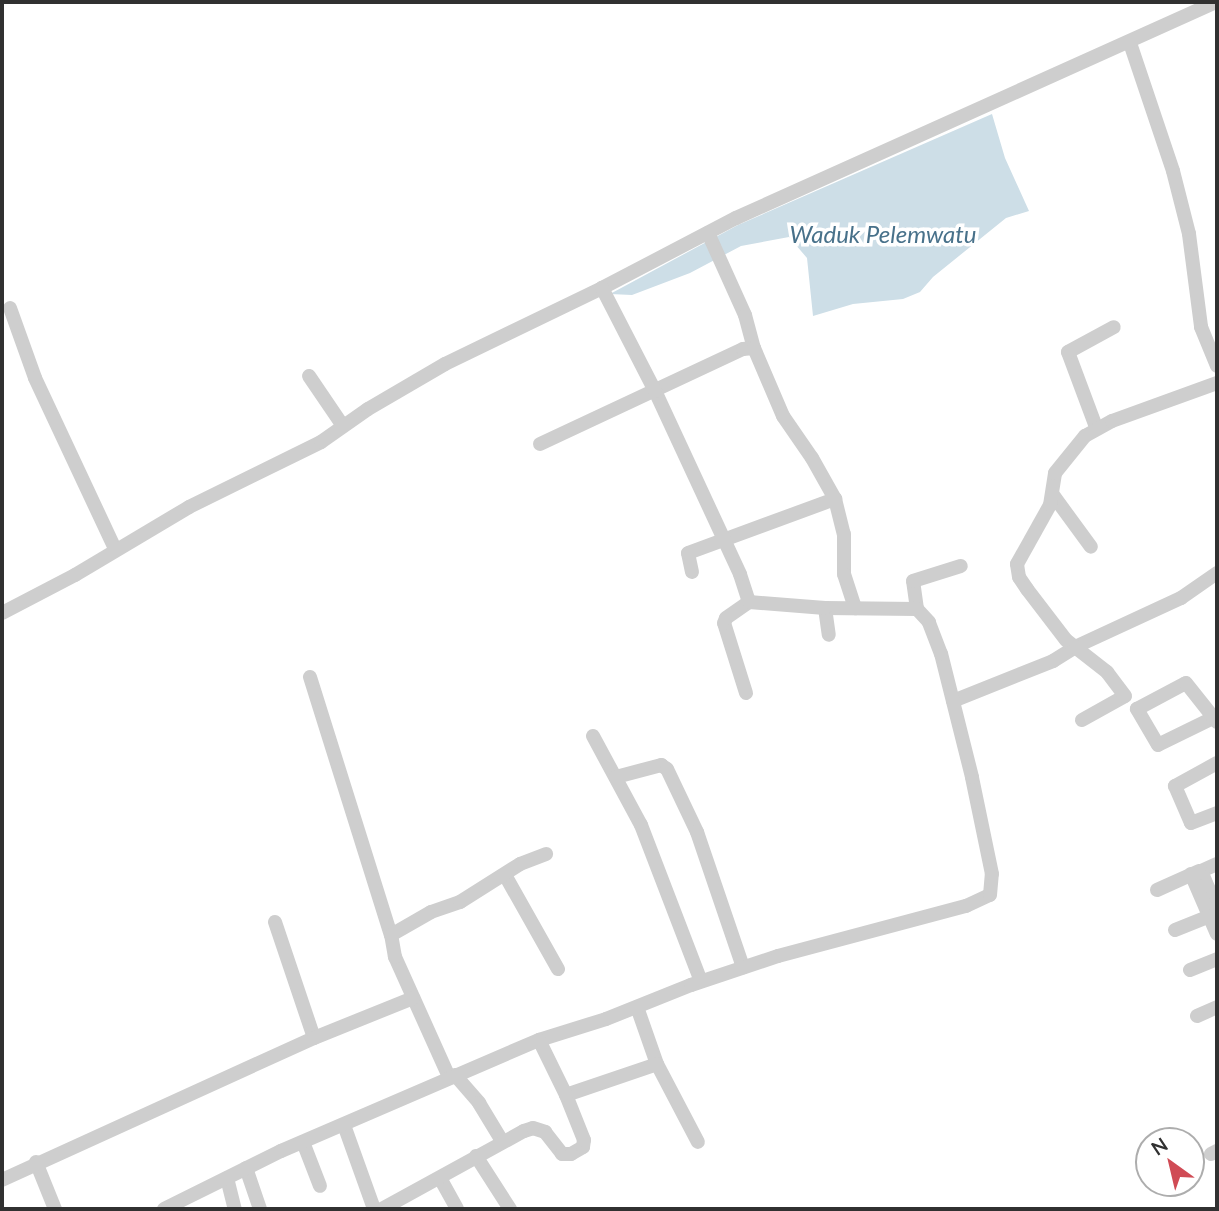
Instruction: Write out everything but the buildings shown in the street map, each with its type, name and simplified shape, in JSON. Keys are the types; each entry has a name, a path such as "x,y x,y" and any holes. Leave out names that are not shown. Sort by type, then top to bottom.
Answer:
{"street":[{"path":"2,613 75,575 189,507 325,439 445,364 708,233 1216,2"},
{"path":"1130,43 1173,171 1189,234 1201,327 1217,366"},
{"path":"708,233 745,315 754,348 783,416 812,457 835,499 844,534 844,574 855,608"},
{"path":"602,288 655,391 724,539 749,602"},
{"path":"10,308 35,377 115,549"},
{"path":"1096,427 1068,352 1114,327"},
{"path":"540,444 743,349 754,348"},
{"path":"309,376 343,426"},
{"path":"1082,720 1125,696 1107,672 1066,640 1019,577 1017,564 1044,517 1053,495 1055,473 1096,427 1217,383"},
{"path":"1053,495 1091,547"},
{"path":"692,572 688,553 835,499"},
{"path":"917,609 913,581 961,566"},
{"path":"953,701 1053,660 1118,626 1181,598 1217,573"},
{"path":"164,1209 303,1142 539,1040 743,967 866,930 966,906 990,895 992,874 953,701 935,635 923,612 917,609 825,608 749,602 726,618 724,623 746,693"},
{"path":"825,608 829,635"},
{"path":"310,677 391,935 395,957 452,1076 479,1104 502,1140"},
{"path":"1186,683 1215,720 1158,745 1137,709 1186,683"},
{"path":"593,736 641,825 701,981"},
{"path":"1217,763 1175,786 1191,822 1217,813"},
{"path":"616,778 661,765 667,769 693,822 743,967"},
{"path":"391,935 431,912 460,902 520,864 547,854"},
{"path":"1157,890 1217,864"},
{"path":"1196,873 1213,912 1217,934"},
{"path":"505,875 558,969"},
{"path":"1175,930 1213,912"},
{"path":"275,922 314,1038"},
{"path":"1190,970 1217,960"},
{"path":"2,1180 314,1038 413,998"},
{"path":"637,1007 657,1064 698,1142"},
{"path":"1197,1016 1217,1007"},
{"path":"383,1209 502,1140 537,1129 545,1132 562,1154 577,1152 584,1140 539,1040"},
{"path":"566,1095 657,1064"},
{"path":"344,1125 374,1209"},
{"path":"303,1142 320,1186"},
{"path":"476,1156 510,1209"},
{"path":"36,1163 55,1209"},
{"path":"246,1168 260,1209"},
{"path":"227,1178 235,1209"},
{"path":"440,1178 457,1209"}],"water":[{"name":"Waduk Pelemwatu","path":"992,114 1005,158 1029,211 1006,218 933,277 920,292 903,299 853,304 813,316 807,258 789,237 741,246 690,273 632,295 610,294 738,225"}]}
